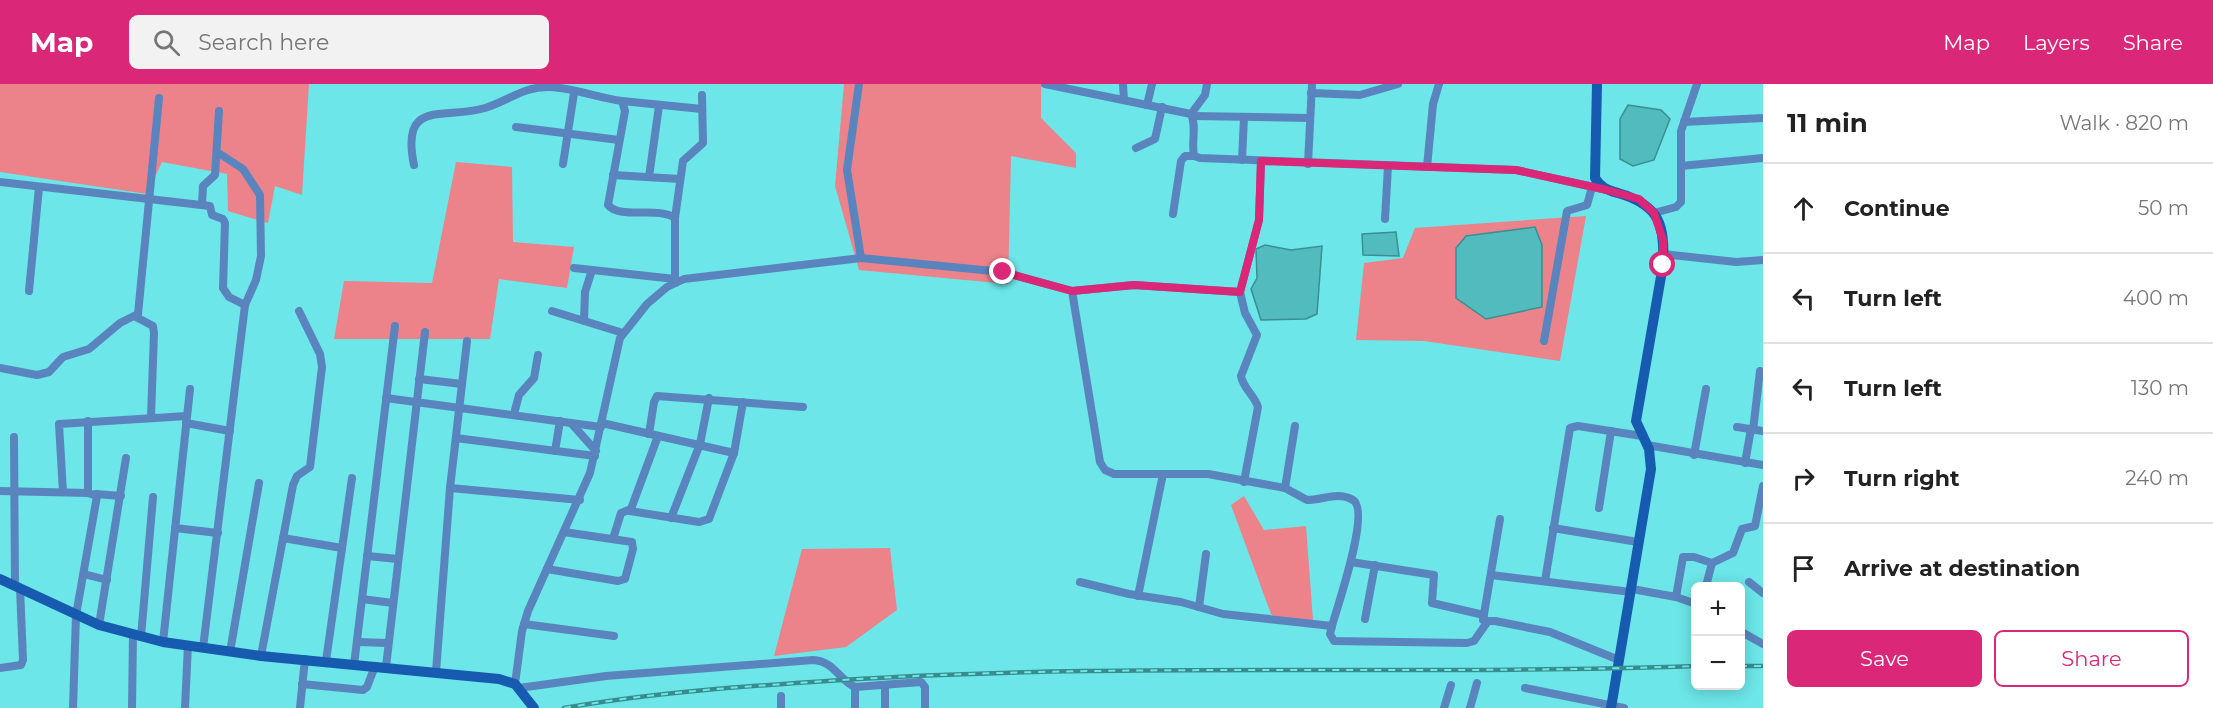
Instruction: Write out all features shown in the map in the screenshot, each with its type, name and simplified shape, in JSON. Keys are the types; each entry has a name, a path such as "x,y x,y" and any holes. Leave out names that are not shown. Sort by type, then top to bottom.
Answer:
{"street":[{"path":"860,84 847,170 861,258"},
{"path":"1045,84 1068,86 1192,115 1310,118"},
{"path":"1123,84 1124,100"},
{"path":"1147,105 1152,84"},
{"path":"1194,156 1192,115 1205,95 1207,84"},
{"path":"1308,164 1311,88 1360,95 1398,84"},
{"path":"1427,167 1433,104 1438,84"},
{"path":"1597,84 1595,178 1607,190"},
{"path":"1654,213 1677,207 1681,202 1679,142 1697,84"},
{"path":"414,165 409,144 411,130 427,117 484,108 526,89 558,88 622,101 702,109"},
{"path":"563,164 574,93"},
{"path":"675,281 675,218 680,179 683,161 703,143 702,95"},
{"path":"136,317 159,98"},
{"path":"622,101 625,111 608,205 611,209 663,213 675,218"},
{"path":"649,177 659,106"},
{"path":"1136,148 1155,139 1162,107"},
{"path":"202,204 203,186 215,175 219,111"},
{"path":"1242,160 1244,117"},
{"path":"1684,122 1763,118"},
{"path":"516,127 620,140"},
{"path":"203,648 245,305 256,280 261,256 260,195 243,169 217,152"},
{"path":"1173,214 1180,161 1185,156 1308,164 1525,171 1639,199 1654,213 1661,227 1663,254 1636,421 1652,458 1612,707"},
{"path":"1681,166 1763,159"},
{"path":"1244,482 1258,407 1255,399 1242,383 1241,376 1257,335 1245,313 1240,292 1259,220 1261,161"},
{"path":"1385,219 1388,166"},
{"path":"613,175 680,179"},
{"path":"0,182 210,206 212,215 225,222 223,281 225,293 245,305"},
{"path":"29,291 39,187"},
{"path":"1544,341 1567,212 1587,205 1592,187"},
{"path":"1663,254 1736,262 1763,260"},
{"path":"574,268 675,281 861,258 1003,272 1072,291 1134,285 1240,292"},
{"path":"584,321 585,292 592,270"},
{"path":"520,689 524,624 580,500 595,454 620,339 647,304 675,281"},
{"path":"1072,291 1100,462 1106,470 1114,474 1198,473 1285,488 1307,500 1335,495 1353,500 1358,505 1351,562 1330,634 1334,640 1342,642 1467,643 1478,636 1482,627 1500,519"},
{"path":"261,656 294,480 310,467 322,367 320,354 299,311"},
{"path":"552,311 584,321 620,339"},
{"path":"0,368 37,375 49,372 63,357 89,349 120,323 136,317 153,326 151,417"},
{"path":"354,665 395,326"},
{"path":"302,684 363,690 368,687 380,666 388,643 425,332"},
{"path":"436,672 450,488 467,341"},
{"path":"513,414 519,394 534,378 538,356"},
{"path":"1745,463 1760,371"},
{"path":"419,380 462,384"},
{"path":"163,642 190,389"},
{"path":"1694,455 1706,389"},
{"path":"630,511 654,435 654,402 657,396 803,406"},
{"path":"386,398 601,425 700,444 734,453"},
{"path":"671,518 700,444 709,398"},
{"path":"613,539 621,513 630,511 699,522 708,519 734,453 743,402"},
{"path":"63,492 57,427 65,423 151,417 187,419 230,431"},
{"path":"73,708 76,615 84,574 92,494 88,421"},
{"path":"555,451 560,421"},
{"path":"571,423 595,454"},
{"path":"1285,488 1295,426"},
{"path":"1545,581 1570,428 1578,426 1611,431 1694,455 1763,465"},
{"path":"1737,427 1763,431"},
{"path":"1599,508 1611,431"},
{"path":"0,668 21,665 23,660 14,489 14,437"},
{"path":"456,438 595,454"},
{"path":"99,625 126,458"},
{"path":"1138,596 1163,474"},
{"path":"326,661 352,478"},
{"path":"230,652 259,483"},
{"path":"1676,597 1683,557 1694,557 1712,563 1733,553 1742,529 1755,526 1763,486"},
{"path":"450,488 580,500"},
{"path":"0,491 14,489 121,496"},
{"path":"132,708 137,636 153,497"},
{"path":"175,528 218,533"},
{"path":"1553,528 1638,542"},
{"path":"547,569 622,581 626,576 633,545 629,541 564,532"},
{"path":"283,538 342,548"},
{"path":"1198,607 1206,554"},
{"path":"367,556 398,559"},
{"path":"1351,562 1434,575 1432,603 1484,615"},
{"path":"1707,582 1712,563"},
{"path":"1365,619 1375,565"},
{"path":"84,574 107,580"},
{"path":"1491,575 1676,597 1691,603"},
{"path":"0,579 99,625 137,636 261,656 499,679 520,689 534,708"},
{"path":"1080,582 1138,596 1172,600 1223,614 1332,626"},
{"path":"1749,582 1763,593"},
{"path":"362,599 393,603"},
{"path":"1482,627 1488,621 1496,621 1550,632 1619,660"},
{"path":"524,624 614,636"},
{"path":"1745,634 1763,644"},
{"path":"357,642 388,643"},
{"path":"185,708 188,645"},
{"path":"300,708 305,659"},
{"path":"520,689 606,676 813,660 829,664 855,687 923,683 925,708"},
{"path":"1470,708 1478,683"},
{"path":"885,685 885,708"},
{"path":"1444,708 1451,685"},
{"path":"855,687 855,708"},
{"path":"1525,688 1624,708"},
{"path":"781,696 781,708"}],"shaded area":[{"path":"0,84 309,84 302,195 275,186 268,223 228,211 227,174 162,162 147,194 0,172"},
{"path":"844,84 1041,84 1041,118 1076,153 1076,168 1011,156 1008,284 859,270 835,186"},
{"path":"456,162 512,167 513,242 574,247 567,288 499,279 490,339 334,339 344,281 432,283"},
{"path":"1586,216 1560,361 1424,341 1356,340 1364,263 1403,258 1415,228"},
{"path":"1244,496 1264,530 1306,526 1313,620 1279,620 1271,614 1231,505"},
{"path":"890,548 897,610 846,647 774,656 802,549"}],"water":[{"path":"1628,105 1661,110 1670,119 1654,160 1633,166 1620,159 1620,119"},
{"path":"1535,227 1542,245 1542,307 1486,319 1456,298 1456,248 1466,236"},
{"path":"1396,232 1399,256 1363,255 1362,234"},
{"path":"1265,245 1291,250 1322,246 1317,314 1306,319 1261,320 1251,289 1257,278 1256,249"}],"railway":[{"path":"564,708 703,690 949,675 1162,670 1482,670 1691,666"},
{"path":"1745,666 1763,666"}],"route":[{"path":"1003,272 1048,285 1063,286 1072,291 1113,286 1151,285 1240,292 1241,280 1259,220 1261,161 1516,170 1534,172 1607,190 1639,199 1654,213 1661,227 1663,265"}]}
